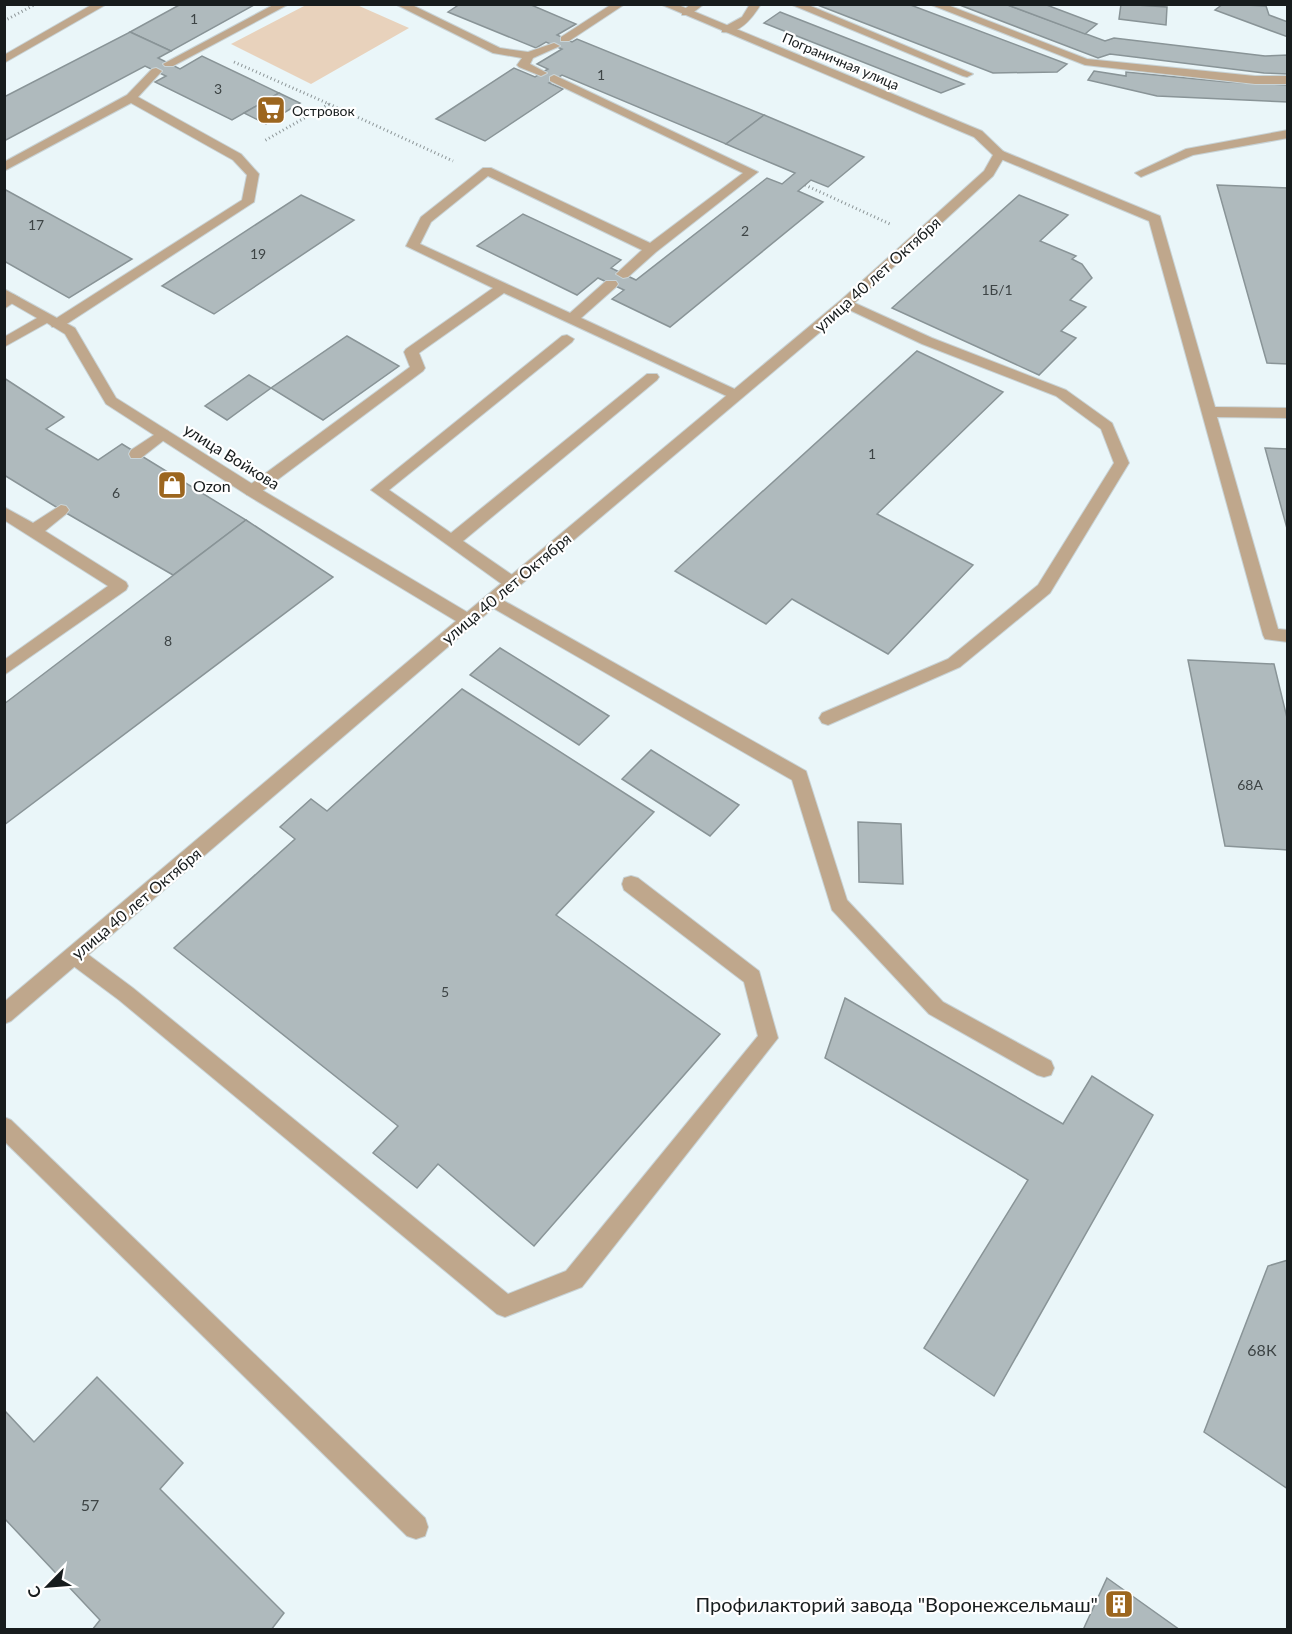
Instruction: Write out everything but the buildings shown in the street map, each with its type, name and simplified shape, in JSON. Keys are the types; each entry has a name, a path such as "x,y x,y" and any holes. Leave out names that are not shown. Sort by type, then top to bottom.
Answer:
{"street":[{"path":"4,60 102,4"},
{"path":"169,64 284,4"},
{"path":"400,4 496,51 529,56 554,46"},
{"path":"565,39 620,4"},
{"name":"Пограничная улица","path":"665,4 978,134 1000,154 1155,219 1209,412"},
{"path":"686,13 699,4"},
{"path":"726,30 746,19 756,4"},
{"path":"795,4 967,74"},
{"path":"934,4 1084,62 1255,80 1287,80"},
{"path":"529,56 524,65 541,73"},
{"path":"4,167 131,98 156,71"},
{"path":"555,79 752,172 651,249 623,274"},
{"path":"4,343 51,321 248,202 253,174 237,157 131,98"},
{"path":"1141,173 1190,152 1287,134"},
{"name":"улица 40 лет Октября","path":"4,1015 512,583 846,303 989,173 1000,154"},
{"path":"651,249 487,171 426,220 413,246 736,395"},
{"path":"572,319 611,284"},
{"path":"252,490 418,368 411,352 503,287"},
{"name":"улица Войкова","path":"7,299 70,331 111,401 468,621"},
{"path":"828,718 954,663 1044,589 1122,463 1107,426 1061,393 927,341 846,303"},
{"path":"512,583 379,490 567,339"},
{"path":"453,540 652,377"},
{"path":"1287,413 1209,412 1271,635 1287,636"},
{"path":"136,454 163,434"},
{"path":"35,530 61,510"},
{"path":"4,512 120,586 4,669"},
{"path":"492,600 800,776 839,904 936,1008 1044,1068"},
{"path":"75,956 126,994 506,1306 574,1279 768,1038 752,978 631,884"},
{"path":"4,1127 416,1527"}],"path":[{"path":"4,21 36,4"},
{"path":"201,47 483,175"},
{"path":"237,157 329,104"},
{"path":"805,185 918,237"}],"shaded area":[{"path":"306,5 357,5 409,28 311,84 231,44"}],"place":[{"name":"Островок","path":"271,110"},
{"name":"Ozon","path":"172,485"},
{"name":"Профилакторий завода \"Воронежсельмаш\"","path":"1119,1604"}]}
